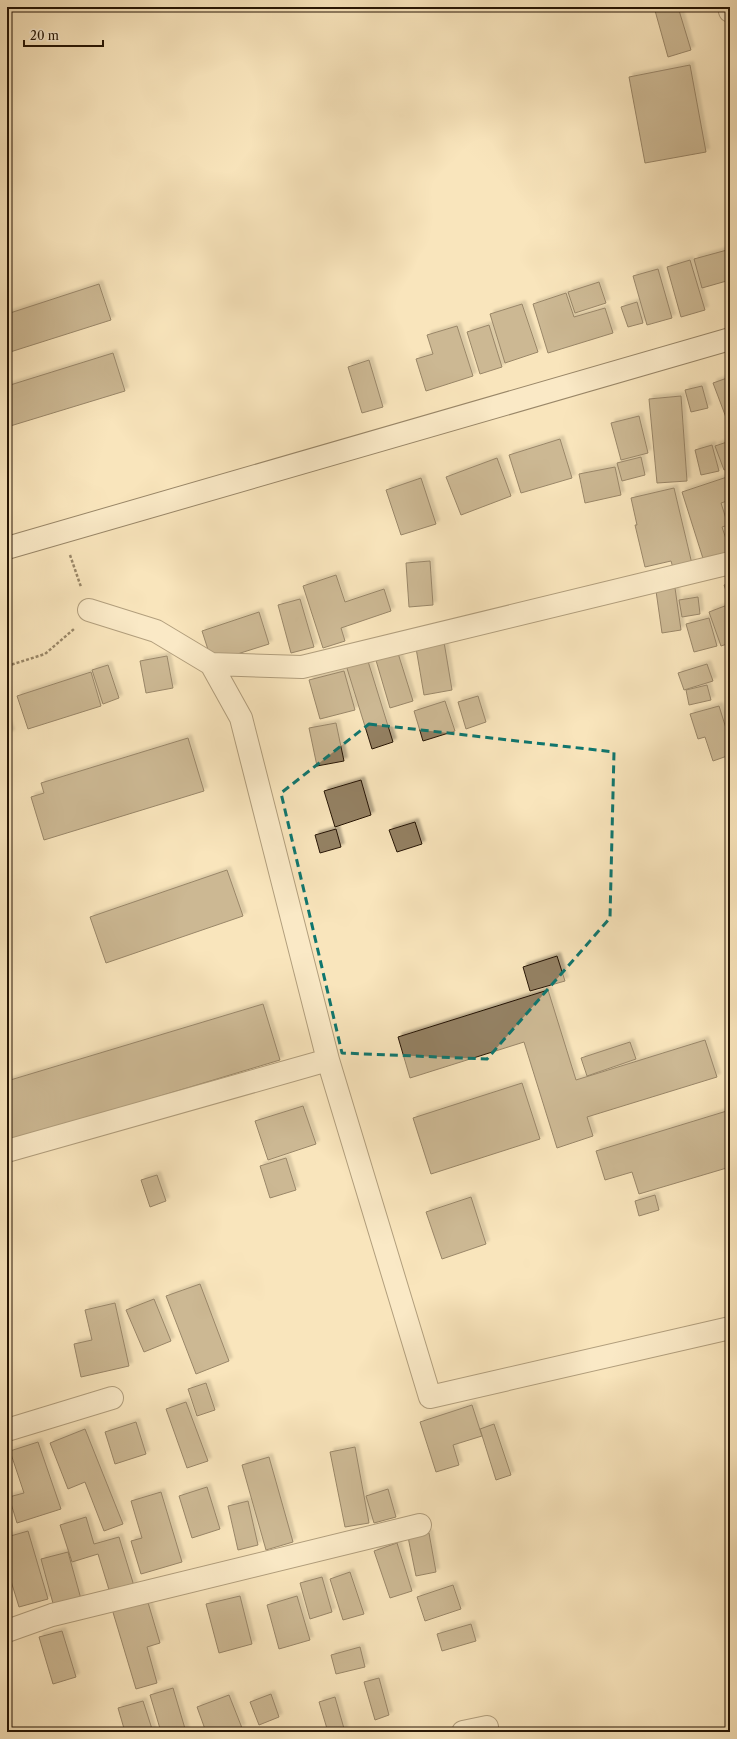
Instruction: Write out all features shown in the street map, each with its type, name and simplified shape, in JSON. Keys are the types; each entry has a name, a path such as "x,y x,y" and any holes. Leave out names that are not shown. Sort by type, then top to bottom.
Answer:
{"street":[{"path":"729,7 730,11"},
{"path":"7,548 730,339"},
{"path":"89,610 156,631 211,664 302,667 730,563"},
{"path":"211,664 241,718 328,1060 430,1397 730,1328"},
{"path":"7,1151 328,1060"},
{"path":"7,1430 112,1398"},
{"path":"7,1631 52,1615 420,1525"},
{"path":"463,1732 487,1726"}],"highlighted area":[{"path":"369,724 614,752 610,918 487,1059 342,1053 281,793"}],"building":[{"path":"654,7 678,7 691,50 668,57"},
{"path":"690,65 706,152 645,163 629,77"},
{"path":"727,250 730,261 730,280 702,288 694,259"},
{"path":"690,260 705,310 681,317 667,267"},
{"path":"658,269 672,318 647,325 633,276"},
{"path":"599,282 606,303 575,313 568,292"},
{"path":"99,284 111,320 7,353 7,314"},
{"path":"566,293 574,317 605,308 613,333 548,353 533,304"},
{"path":"637,302 643,323 628,327 621,307"},
{"path":"522,304 538,352 505,363 490,314"},
{"path":"489,325 502,367 480,374 467,332"},
{"path":"457,326 473,376 426,391 416,359 433,354 427,335"},
{"path":"113,353 125,391 7,427 7,386"},
{"path":"369,360 383,407 362,413 348,367"},
{"path":"730,377 730,428 713,383"},
{"path":"702,386 708,408 691,412 685,390"},
{"path":"681,396 687,481 657,483 649,399"},
{"path":"639,416 648,453 621,460 611,423"},
{"path":"560,439 572,478 521,493 509,455"},
{"path":"730,441 730,468 724,470 715,446"},
{"path":"712,445 719,471 701,475 695,450"},
{"path":"641,457 645,475 622,481 617,463"},
{"path":"497,458 511,496 461,515 446,477"},
{"path":"615,467 621,495 585,503 579,474"},
{"path":"727,477 730,486 730,500 721,503 728,525 722,527 730,551 730,560 706,568 682,492"},
{"path":"421,478 436,524 401,535 386,490"},
{"path":"674,488 692,564 673,568 671,561 645,567 635,525 637,525 631,498"},
{"path":"430,561 433,605 409,607 406,563"},
{"path":"336,575 345,602 384,589 391,611 341,628 345,641 323,648 303,586"},
{"path":"730,583 730,602 724,585"},
{"path":"675,588 681,630 662,633 656,591"},
{"path":"698,597 700,614 682,617 679,600"},
{"path":"300,599 314,647 291,653 278,605"},
{"path":"730,604 730,643 721,646 709,612"},
{"path":"259,612 269,644 212,662 202,631"},
{"path":"709,618 717,646 694,652 686,624"},
{"path":"444,642 452,690 424,695 416,648"},
{"path":"397,650 413,701 390,708 375,657"},
{"path":"167,656 173,688 146,693 140,661"},
{"path":"367,658 393,742 372,749 346,665"},
{"path":"707,664 713,681 684,690 678,673"},
{"path":"108,665 119,698 103,704 92,670"},
{"path":"344,671 355,710 320,719 309,680"},
{"path":"91,672 101,706 28,729 17,696"},
{"path":"707,685 711,700 689,705 686,690"},
{"path":"478,696 486,722 466,729 458,702"},
{"path":"445,701 455,731 423,741 414,711"},
{"path":"719,706 730,741 730,755 713,761 705,737 698,739 690,714"},
{"path":"7,722 11,733 7,735"},
{"path":"336,723 344,761 317,766 309,728"},
{"path":"188,738 204,791 44,840 31,797 44,793 41,783"},
{"path":"361,780 371,815 335,827 324,791"},
{"path":"415,822 422,844 397,852 389,830"},
{"path":"336,829 341,847 320,853 315,835"},
{"path":"227,870 243,916 106,963 90,917"},
{"path":"557,956 565,981 530,991 523,967"},
{"path":"548,990 576,1080 705,1040 717,1077 587,1117 593,1136 557,1148 524,1042 410,1078 398,1037"},
{"path":"263,1004 280,1060 7,1142 7,1081"},
{"path":"630,1042 636,1059 587,1076 581,1058"},
{"path":"522,1083 540,1139 431,1174 413,1118"},
{"path":"303,1106 316,1144 268,1160 255,1121"},
{"path":"730,1110 730,1167 639,1194 632,1172 605,1180 596,1151"},
{"path":"286,1158 296,1190 270,1198 260,1166"},
{"path":"157,1175 166,1201 150,1207 141,1180"},
{"path":"655,1195 659,1210 639,1216 635,1201"},
{"path":"471,1197 486,1244 442,1259 426,1212"},
{"path":"200,1284 229,1361 196,1374 166,1296"},
{"path":"154,1299 171,1341 144,1352 126,1310"},
{"path":"115,1303 129,1366 81,1377 74,1344 92,1340 85,1310"},
{"path":"206,1383 215,1410 197,1416 188,1389"},
{"path":"186,1402 208,1461 187,1468 166,1409"},
{"path":"472,1405 482,1436 453,1445 459,1465 436,1472 420,1422"},
{"path":"136,1422 146,1454 115,1464 105,1432"},
{"path":"494,1424 511,1475 496,1480 480,1429"},
{"path":"85,1429 123,1524 104,1531 85,1482 68,1489 50,1443"},
{"path":"38,1442 61,1509 17,1523 9,1497 24,1493 10,1451"},
{"path":"355,1447 369,1523 345,1527 330,1452"},
{"path":"269,1457 293,1542 266,1550 242,1465"},
{"path":"207,1487 220,1529 192,1538 179,1496"},
{"path":"388,1489 396,1517 374,1523 366,1496"},
{"path":"161,1492 182,1562 141,1574 131,1541 142,1538 131,1501"},
{"path":"248,1501 258,1545 238,1550 228,1506"},
{"path":"86,1517 94,1544 119,1537 134,1586 110,1593 98,1554 72,1562 60,1525"},
{"path":"28,1531 48,1599 19,1607 7,1568 7,1537"},
{"path":"429,1533 436,1572 416,1576 408,1537"},
{"path":"397,1543 412,1591 390,1598 374,1551"},
{"path":"68,1552 81,1599 54,1607 41,1559"},
{"path":"350,1572 364,1614 343,1620 330,1579"},
{"path":"322,1577 332,1612 310,1619 300,1583"},
{"path":"453,1585 461,1609 425,1621 417,1597"},
{"path":"240,1596 252,1644 219,1653 206,1604"},
{"path":"297,1596 310,1640 279,1649 267,1605"},
{"path":"147,1599 160,1643 147,1647 157,1683 136,1689 112,1609"},
{"path":"471,1624 476,1641 442,1651 437,1634"},
{"path":"62,1631 76,1677 53,1684 39,1637"},
{"path":"360,1647 365,1667 336,1674 331,1655"},
{"path":"379,1678 389,1715 375,1720 364,1682"},
{"path":"173,1688 186,1732 161,1732 150,1695"},
{"path":"271,1694 279,1717 259,1725 250,1702"},
{"path":"229,1695 242,1728 231,1732 206,1732 197,1707"},
{"path":"335,1697 345,1732 328,1732 319,1702"},
{"path":"143,1701 153,1732 125,1732 118,1708"}]}
